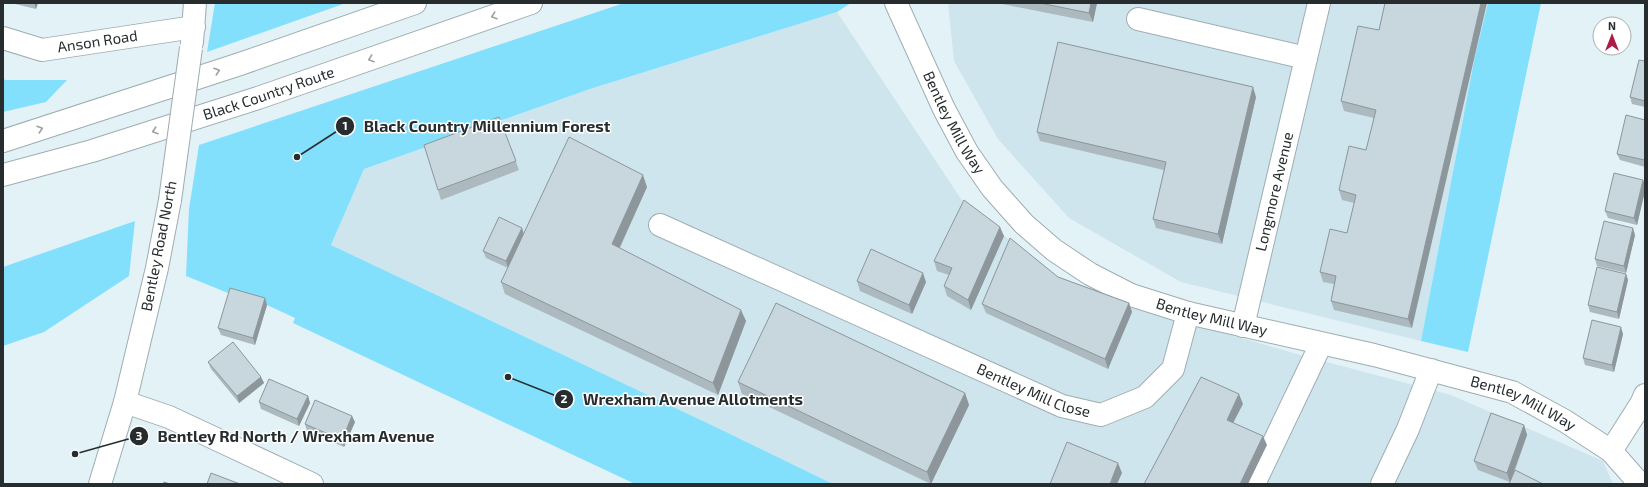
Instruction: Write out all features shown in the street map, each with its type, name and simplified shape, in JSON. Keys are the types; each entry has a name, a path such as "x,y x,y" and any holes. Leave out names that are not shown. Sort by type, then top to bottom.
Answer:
{"main road":[{"name":"Bentley Road North","path":"100,484 125,402 157,268 170,200 196,3"},
{"path":"3,141 240,64 415,3"},
{"name":"Black Country Route","path":"3,175 92,151 258,98 531,3"},
{"name":"Bentley Mill Way","path":"896,3 944,109 967,152 992,188 1024,224 1054,250 1090,274 1131,295 1188,313 1374,355 1512,392 1565,421 1611,451 1640,484"},
{"name":"Longmore Avenue","path":"1243,326 1319,3"},
{"path":"1138,19 1306,58"},
{"name":"Anson Road","path":"3,38 42,50 192,38"},
{"path":"3,189 92,151"},
{"name":"Bentley Mill Close","path":"660,225 1062,406 1101,415 1145,397 1173,370 1188,313"},
{"path":"1254,484 1322,344"},
{"path":"1382,484 1408,429 1430,370"},
{"path":"1611,451 1641,404 1645,395"},
{"path":"125,402 169,417 312,484"}],"shaded area":[{"path":"215,3 346,3 207,52"},
{"path":"624,3 851,3 837,12 590,89 364,169 331,245 833,484 635,484 293,323 295,318 267,305 233,295 186,276 189,209 199,145"},
{"path":"948,3 1488,3 1474,61 1421,341 1181,282 1069,218 998,139 954,61"},
{"path":"1488,3 1541,3 1468,352 1421,341 1474,61"},
{"path":"837,12 961,199 1065,287 1304,356 1451,395 1603,461 1613,484 833,484 331,245 364,169 590,89"},
{"path":"3,79 67,80 46,102 3,112"},
{"path":"135,221 129,276 44,332 3,346 3,267"}],"building":[{"path":"1040,3 1091,3 1089,13"},
{"path":"1385,3 1481,3 1408,319 1331,301 1336,276 1320,272 1330,229 1347,233 1356,195 1339,190 1349,146 1366,150 1376,110 1341,101 1358,26 1379,30"},
{"path":"1058,42 1253,87 1218,234 1153,219 1166,162 1037,132"},
{"path":"1639,60 1645,61 1645,101 1630,97"},
{"path":"1626,115 1645,120 1645,160 1617,154"},
{"path":"499,117 516,161 438,190 424,145"},
{"path":"569,137 643,175 612,244 741,310 713,383 501,282"},
{"path":"1614,173 1643,180 1634,218 1605,211"},
{"path":"964,200 1000,227 968,300 944,286 952,268 934,261"},
{"path":"499,217 522,228 506,261 483,251"},
{"path":"1604,221 1633,228 1624,266 1595,259"},
{"path":"1010,238 1058,277 1129,303 1105,359 982,304"},
{"path":"871,249 923,273 909,305 857,281"},
{"path":"1597,267 1626,274 1617,312 1588,305"},
{"path":"230,288 265,298 253,338 218,328"},
{"path":"776,303 965,393 927,472 738,382"},
{"path":"1592,320 1621,327 1612,365 1583,358"},
{"path":"233,342 261,377 237,396 208,362"},
{"path":"1201,377 1239,394 1227,420 1263,436 1240,484 1144,484"},
{"path":"269,379 308,396 297,419 259,402"},
{"path":"315,400 352,416 342,440 305,424"},
{"path":"1491,413 1524,425 1507,473 1474,461"},
{"path":"1067,442 1118,463 1110,484 1050,484"},
{"path":"1515,470 1543,484 1509,484"},
{"path":"211,473 240,484 207,484"}],"place":[{"name":"Black Country Millennium Forest","path":"297,157"},
{"name":"Wrexham Avenue Allotments","path":"508,377"},
{"name":"Bentley Rd North / Wrexham Avenue","path":"75,454"}]}
